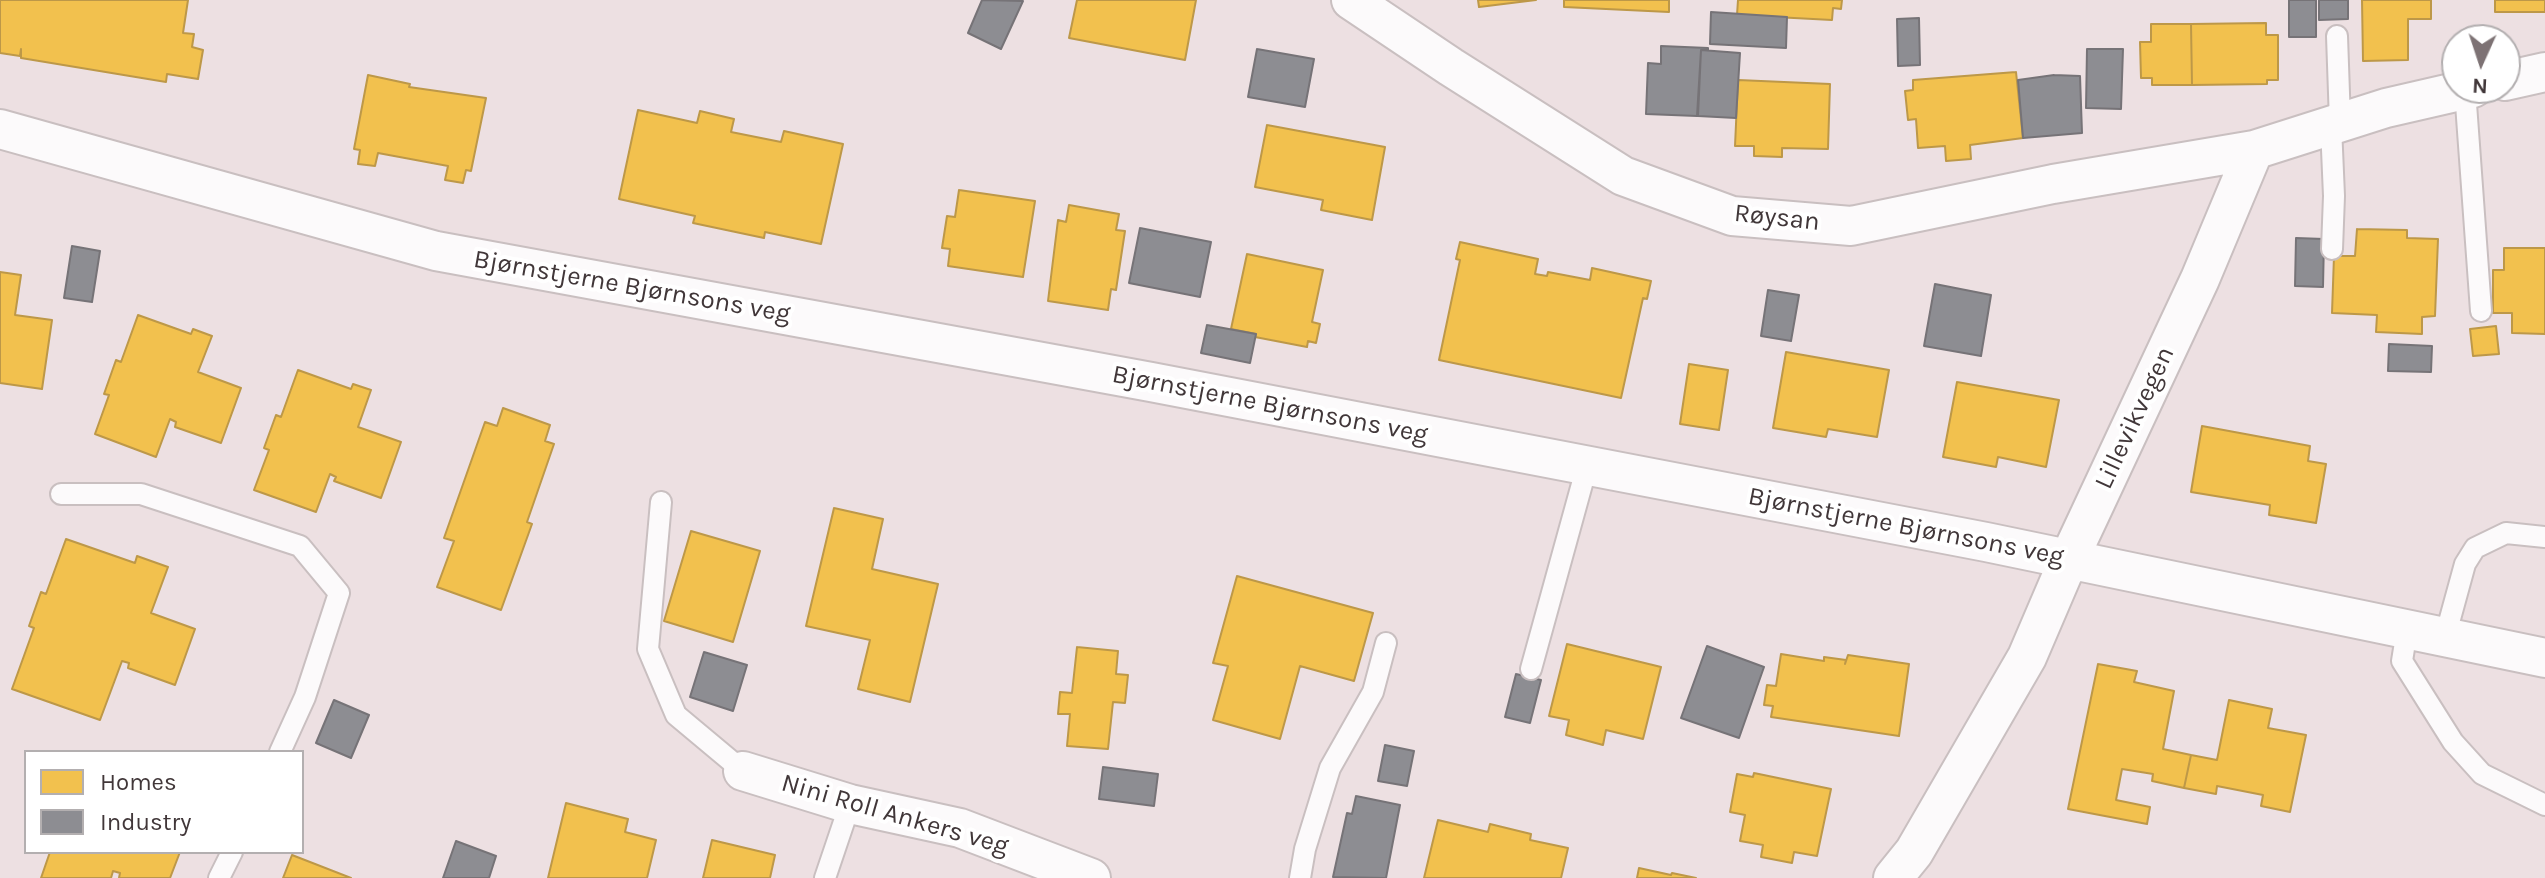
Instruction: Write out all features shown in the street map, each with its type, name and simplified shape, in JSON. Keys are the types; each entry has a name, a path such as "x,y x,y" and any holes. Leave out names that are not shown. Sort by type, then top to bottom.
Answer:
{"street":[{"name":"Røysan","path":"1351,0 1623,176 1732,216 1851,226 2053,184 2254,150"},
{"path":"2521,77 2545,72"},
{"path":"2254,150 2386,108 2441,95"},
{"name":"Bjørnstjerne Bjørnsons veg","path":"0,129 436,251 1136,379 2069,559 2545,658"},
{"name":"Lillevikvegen","path":"1893,878 1914,852 2027,657 2069,559 2200,279 2254,150"},
{"name":"Nini Roll Ankers veg","path":"743,771 850,804 960,828 1091,878"}],"lane":[{"path":"2332,249 2337,36"},
{"path":"2470,104 2481,311"},
{"path":"1531,669 1587,466"},
{"path":"61,494 141,494 300,546 339,593 305,697 281,750"},
{"path":"661,502 648,649 676,715 743,771"},
{"path":"2445,637 2465,564 2475,548 2506,533 2545,537"},
{"path":"2407,630 2402,661 2453,742 2482,774 2545,805"},
{"path":"1300,878 1305,849 1330,768 1373,692 1386,643"},
{"path":"825,878 850,804"},
{"path":"219,878 231,854"}],"building: Homes":[{"path":"0,0 188,0 183,33 194,34 192,47 203,50 198,79 167,74 166,82 21,58 21,49 20,56 0,53"},
{"path":"1077,0 1196,0 1185,60 1069,38"},
{"path":"1478,0 1536,0 1479,7"},
{"path":"1564,0 1669,0 1669,12 1564,7"},
{"path":"1738,0 1842,0 1841,9 1833,8 1832,20 1737,15"},
{"path":"2362,0 2431,0 2431,19 2408,19 2408,60 2363,61"},
{"path":"2495,0 2545,0 2545,12 2495,12"},
{"path":"2266,23 2266,35 2278,35 2278,80 2267,80 2267,84 2192,85 2191,24"},
{"path":"2151,24 2191,24 2192,85 2152,85 2152,78 2141,78 2140,42 2151,42"},
{"path":"2016,72 2023,138 1970,145 1971,159 1946,161 1945,146 1918,148 1916,119 1908,120 1905,91 1913,90 1913,80"},
{"path":"368,75 410,84 409,87 486,98 471,171 466,170 463,183 445,180 448,166 378,153 375,166 358,164 360,150 354,149"},
{"path":"1738,80 1830,84 1828,149 1782,148 1782,157 1754,156 1754,146 1735,146"},
{"path":"638,110 697,123 700,111 734,119 731,132 781,142 784,131 843,144 821,244 765,232 764,238 693,223 695,216 619,199"},
{"path":"1267,125 1385,147 1372,220 1321,210 1323,200 1255,187"},
{"path":"959,190 1035,201 1023,277 948,266 950,249 942,248 947,216 955,217"},
{"path":"1069,205 1119,214 1116,230 1125,231 1116,290 1111,289 1108,310 1048,301 1058,220 1066,222"},
{"path":"2357,229 2407,230 2407,238 2438,239 2435,316 2422,317 2422,334 2376,332 2377,315 2332,313 2334,256 2355,256"},
{"path":"1460,242 1538,259 1535,274 1547,276 1548,272 1590,280 1592,268 1651,281 1647,299 1643,298 1621,398 1439,360 1460,260 1456,259"},
{"path":"2504,248 2545,248 2545,334 2512,333 2512,313 2493,313 2493,270 2504,270"},
{"path":"1247,254 1323,270 1312,322 1320,324 1316,343 1308,341 1307,347 1231,329"},
{"path":"0,272 21,275 15,315 52,320 42,389 0,383"},
{"path":"138,315 191,334 193,329 212,336 198,372 241,388 221,443 175,427 176,422 170,419 156,457 95,434 109,395 104,394 116,360 121,362"},
{"path":"2496,326 2499,354 2473,356 2470,329"},
{"path":"1786,352 1889,370 1877,437 1828,429 1826,437 1773,428"},
{"path":"1689,364 1728,370 1719,430 1680,424"},
{"path":"298,370 351,389 353,384 371,390 358,427 401,442 381,498 334,481 336,477 330,474 316,512 254,490 269,450 264,448 276,415 281,417"},
{"path":"1957,382 2059,400 2046,467 1998,457 1996,467 1943,457"},
{"path":"503,408 550,425 545,441 554,444 527,522 532,524 501,610 437,587 454,541 444,538 485,422 497,426"},
{"path":"2202,426 2310,446 2308,461 2326,464 2316,523 2269,515 2270,505 2191,492"},
{"path":"834,508 883,519 872,569 938,584 910,702 858,689 870,640 806,626"},
{"path":"691,531 760,551 733,642 664,621"},
{"path":"66,539 135,563 137,556 168,567 151,613 195,629 175,685 128,668 129,663 122,661 100,720 12,689 34,628 29,626 41,592 46,594"},
{"path":"1237,576 1373,613 1354,681 1300,666 1280,739 1213,720 1228,666 1213,663"},
{"path":"1567,644 1661,667 1643,739 1606,730 1603,745 1566,735 1569,720 1549,716"},
{"path":"1077,647 1118,651 1116,674 1128,675 1125,703 1113,702 1108,749 1067,746 1070,714 1058,714 1060,692 1072,693"},
{"path":"1781,654 1824,661 1824,657 1846,660 1845,664 1848,655 1909,664 1899,736 1771,717 1773,706 1764,705 1767,685 1776,686"},
{"path":"2098,664 2137,671 2134,682 2174,691 2163,749 2191,755 2184,788 2152,781 2153,774 2122,769 2116,800 2150,807 2147,824 2068,809"},
{"path":"2229,700 2272,709 2268,728 2306,735 2290,812 2261,806 2263,795 2217,786 2216,794 2184,788 2191,755 2217,760"},
{"path":"1754,773 1831,789 1817,856 1794,852 1792,863 1761,857 1763,845 1740,841 1745,815 1730,812 1737,774 1753,777"},
{"path":"566,803 628,819 625,832 656,840 647,878 548,878"},
{"path":"1438,820 1488,832 1490,824 1531,834 1530,840 1568,848 1561,878 1424,878"},
{"path":"712,840 775,855 770,878 703,878"},
{"path":"49,854 179,854 170,878 119,878 120,873 113,871 111,878 41,878"},
{"path":"292,855 351,878 283,878"},
{"path":"1639,868 1671,875 1696,878 1637,878"}],"building: Industry":[{"path":"982,0 1023,1 1001,49 968,33"},
{"path":"2289,0 2316,0 2316,37 2289,37"},
{"path":"2319,0 2348,0 2348,19 2319,20"},
{"path":"1711,12 1787,17 1786,48 1710,44"},
{"path":"1919,18 1920,65 1898,66 1897,19"},
{"path":"1661,46 1708,48 1701,50 1697,116 1646,114 1648,63 1661,64"},
{"path":"1257,49 1314,59 1305,107 1248,97"},
{"path":"2087,49 2123,49 2121,109 2086,108"},
{"path":"1701,50 1740,53 1736,118 1698,116"},
{"path":"2054,75 2080,76 2082,133 2023,138 2018,80"},
{"path":"1140,228 1211,242 1200,297 1129,283"},
{"path":"2296,238 2324,239 2323,287 2295,286"},
{"path":"72,246 100,251 92,302 64,298"},
{"path":"1935,284 1991,295 1981,356 1924,346"},
{"path":"1768,290 1799,295 1791,341 1761,336"},
{"path":"1207,325 1256,334 1250,363 1201,353"},
{"path":"2389,344 2432,346 2431,372 2388,371"},
{"path":"1707,646 1764,667 1739,738 1681,718"},
{"path":"704,652 747,665 733,711 690,697"},
{"path":"1516,674 1541,680 1530,723 1505,717"},
{"path":"334,700 369,715 351,758 316,743"},
{"path":"1385,745 1414,751 1407,786 1378,781"},
{"path":"1103,767 1158,774 1154,806 1099,799"},
{"path":"1356,796 1400,805 1386,878 1333,877 1347,813 1352,814"},
{"path":"456,841 496,856 489,878 443,878"}]}
